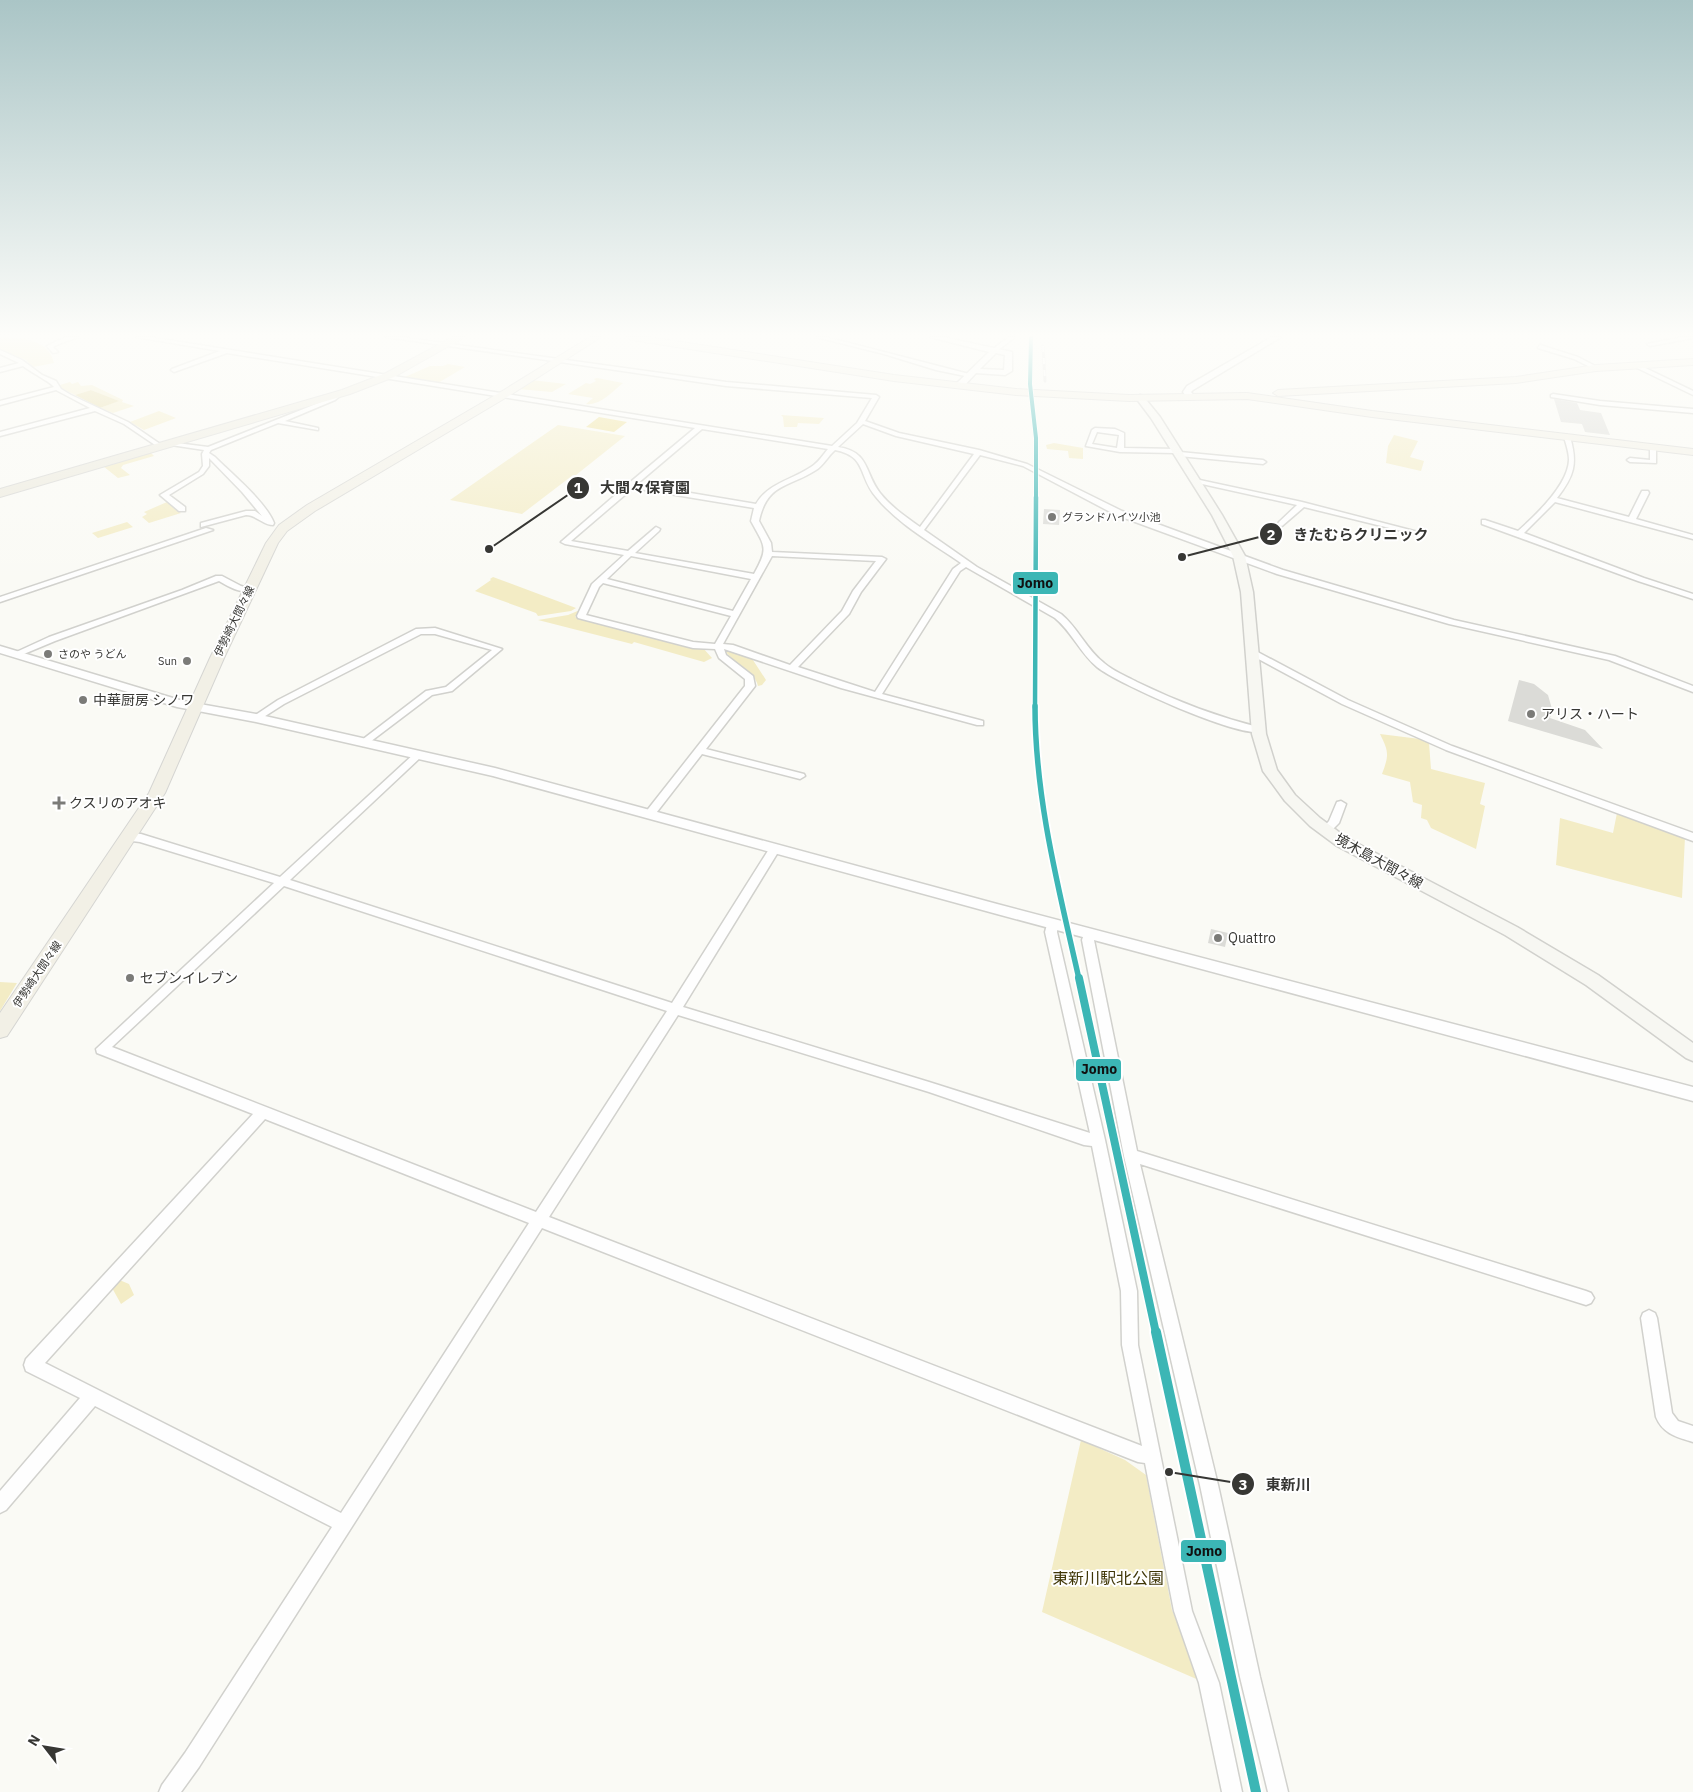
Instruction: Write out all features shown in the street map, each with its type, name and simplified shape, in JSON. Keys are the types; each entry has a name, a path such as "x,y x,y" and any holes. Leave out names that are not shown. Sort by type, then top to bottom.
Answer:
{"highway":[{"path":"0,493 248,421"}],"main road":[{"name":"伊勢崎大間々線","path":"0,1030 128,838 166,775 194,707 272,543 277,526 312,508 459,421"},
{"name":"境木島大間々線","path":"1157,421 1226,530 1240,556 1247,592 1259,730 1264,754 1277,780 1299,807 1351,848 1512,931 1592,980 1693,1053"},
{"path":"1428,421 1693,452"}],"street":[{"path":"0,434 50,421"},
{"path":"121,421 165,445 207,452 276,421 316,430"},
{"path":"662,421 834,447 857,456 877,494 893,511 966,564 1058,616 1073,630 1094,660 1113,673 1173,702 1234,724 1259,730"},
{"path":"649,815 739,703 751,683 747,675 722,656 718,646 734,614 769,554 767,543 756,524 758,507 767,493 809,472 862,422 898,435 979,452 1025,465 1119,513 1280,572 1432,617 1612,658 1693,689"},
{"path":"700,427 565,542 756,577"},
{"path":"1120,450 1122,434 1115,431 1095,430 1088,445 1091,447 1120,450 1178,453 1263,462"},
{"path":"1519,534 1553,499 1568,474 1572,461 1567,437"},
{"path":"1630,460 1654,462 1653,448"},
{"path":"207,452 277,526"},
{"path":"182,509 164,495 201,473 206,466 207,452"},
{"path":"919,530 924,527 979,452"},
{"path":"1195,481 1302,504 1414,532"},
{"path":"630,485 758,507"},
{"path":"1632,519 1645,493"},
{"path":"1553,499 1632,519 1693,538"},
{"path":"1282,524 1302,504"},
{"path":"0,600 246,512 252,513 277,526"},
{"path":"1486,522 1693,597"},
{"path":"656,528 595,586 581,615 582,617 693,645 730,647 877,695 980,723"},
{"path":"769,554 882,558 855,595 846,612 792,668"},
{"path":"877,695 957,569 966,564"},
{"path":"16,654 219,578 239,588 249,589"},
{"path":"601,580 734,614"},
{"path":"256,718 281,702 419,631 435,631 498,649 449,689 428,693 363,743"},
{"path":"0,649 165,700 256,718 495,772 1089,934 1693,1094"},
{"path":"1252,652 1333,696 1448,748 1693,837"},
{"path":"700,752 800,776"},
{"path":"418,755 102,1050 540,1219 1138,1454 1152,1455"},
{"path":"1326,830 1334,823 1341,804"},
{"path":"128,838 140,838 284,882 675,1009 929,1087 1084,1139 1098,1140"},
{"path":"169,1792 192,1760 345,1524 675,1009 775,849"},
{"path":"1052,924 1051,932 1098,1140 1129,1291 1130,1345 1183,1611 1209,1683 1232,1792"},
{"path":"1089,934 1088,940 1131,1156 1209,1484 1250,1677 1278,1792"},
{"path":"262,1113 32,1366 345,1524"},
{"path":"1131,1156 1586,1298"},
{"path":"1649,1318 1664,1417 1673,1427 1693,1434"},
{"path":"0,1504 92,1396"}],"green space":[{"path":"134,421 169,421 144,430 130,422"},
{"path":"783,421 822,421 819,424 798,423 797,427 784,427"},
{"path":"558,425 625,436 576,475 573,475 522,514 450,500"},
{"path":"1394,435 1418,441 1410,457 1424,461 1421,471 1386,463 1388,446"},
{"path":"1054,443 1083,448 1083,459 1069,458 1068,451 1047,449 1046,445"},
{"path":"150,452 154,456 123,465 121,468 130,475 118,478 103,466"},
{"path":"167,502 181,513 149,523 142,517 147,514 144,512"},
{"path":"127,522 133,527 98,538 92,533"},
{"path":"493,577 576,608 571,611 538,616 536,613 475,591"},
{"path":"580,610 575,617 679,644 703,648 712,658 704,662 634,642 632,644 538,620 568,615"},
{"path":"724,649 751,657 766,680 762,685 758,686 753,675"},
{"path":"1380,734 1420,739 1429,743 1431,769 1485,783 1480,804 1485,806 1476,849 1431,828 1427,820 1421,818 1422,805 1413,802 1410,782 1382,774 1387,754"},
{"path":"1617,813 1685,837 1682,898 1556,865 1560,818 1613,833"},
{"path":"0,982 17,983 0,1011"},
{"path":"117,1279 129,1284 134,1295 121,1304 111,1286"},
{"name":"東新川駅北公園","path":"1081,1440 1125,1460 1146,1475 1172,1610 1201,1681 1042,1612"}],"shaded area":[{"path":"594,421 627,422 614,432 586,427"}],"building":[{"path":"1604,421 1610,435 1585,432 1582,424 1561,422"},
{"name":"グランドハイツ小池","path":"1044,509 1060,510 1059,525 1043,524"},
{"name":"アリス・ハート","path":"1519,680 1534,684 1548,695 1552,709 1550,718 1585,730 1603,749 1508,721"},
{"name":"Quattro","path":"1211,929 1228,933 1225,947 1208,943"}],"transit line":[{"name":"Jomo","path":"1034,421 1036,438 1035,710 1039,778 1049,842 1256,1792"}],"place":[{"name":"グランドハイツ小池","path":"1052,517"},
{"name":"大間々保育園","path":"489,549"},
{"name":"きたむらクリニック","path":"1182,557"},
{"name":"さのや うどん","path":"48,654"},
{"name":"Sun","path":"187,661"},
{"name":"中華厨房 シノワ","path":"83,700"},
{"name":"アリス・ハート","path":"1531,714"},
{"name":"クスリのアオキ","path":"59,803"},
{"name":"Quattro","path":"1218,938"},
{"name":"セブンイレブン","path":"130,978"},
{"name":"東新川","path":"1169,1472"}]}
